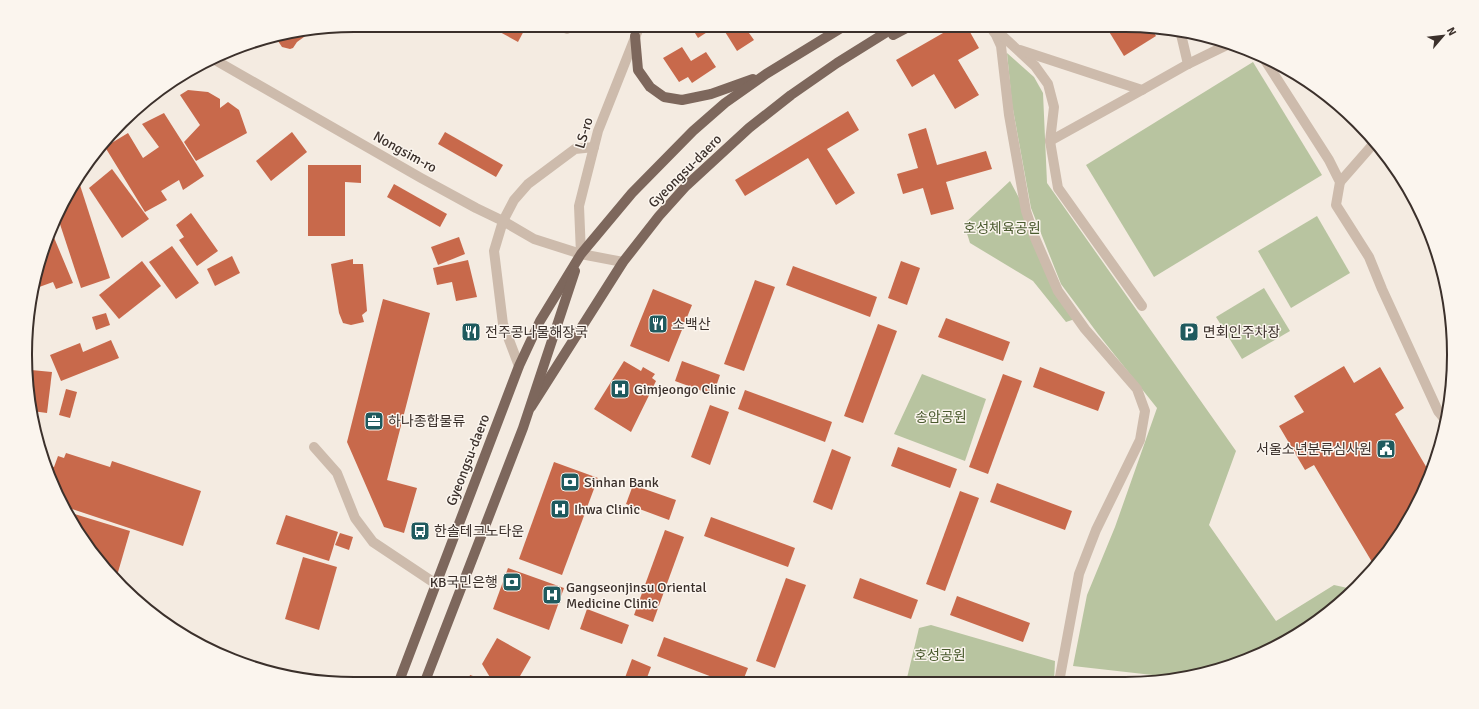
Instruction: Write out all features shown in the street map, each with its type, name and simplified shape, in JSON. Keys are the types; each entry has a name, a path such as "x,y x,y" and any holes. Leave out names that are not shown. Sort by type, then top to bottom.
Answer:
{"main road":[{"path":"822,39 832,32"},
{"name":"Gyeongsu-daero","path":"401,677 518,366 540,322 581,254 632,193 693,131 725,103 766,74 834,32"},
{"name":"Gyeongsu-daero","path":"531,407 623,262 659,216 686,186 749,128 837,63 887,32"},
{"path":"837,63 898,32"},
{"path":"635,36 638,70 650,87 664,97 682,100 711,94 766,74"},
{"name":"Gyeongsu-daero","path":"427,677 531,407 581,254"}],"street":[{"name":"LS-ro","path":"581,254 579,206 598,132 637,32"},
{"path":"994,32 1001,46 1009,115 1026,211 1034,238 1058,291 1085,329 1137,389 1145,411 1140,440 1096,530 1079,574 1060,677"},
{"path":"998,32 1035,66 1048,84 1054,107 1050,141 1058,188 1142,306"},
{"path":"1182,37 1188,64"},
{"path":"1050,141 1188,64 1222,47"},
{"path":"1016,49 1142,90"},
{"name":"Nongsim-ro","path":"218,62 421,178 476,208 503,220 534,239 581,254 623,262"},
{"path":"1269,66 1329,160 1340,182"},
{"path":"518,366 503,324 494,251 503,220 514,200 528,184 553,167 574,149 594,147"},
{"path":"1371,147 1340,182 1336,205 1369,257 1382,289 1435,404 1441,414"},
{"path":"314,447 337,473 355,518 373,542 436,584"}],"green space":[{"path":"1007,53 1034,77 1043,93 1047,183 1236,451 1209,525 1276,621 1334,585 1347,588 1304,623 1267,644 1228,660 1208,666 1167,674 1154,675 1073,666 1087,595 1115,527 1157,408 1098,334 1061,284 1031,208 1012,104"},
{"path":"1253,62 1322,175 1154,277 1086,165"},
{"name":"호성체육공원","path":"1010,181 1026,211 1058,291 1078,318 1066,322 1033,281 970,243 964,224"},
{"path":"1317,216 1350,273 1291,308 1258,251"},
{"path":"1264,288 1290,331 1242,359 1216,317"},
{"name":"송암공원","path":"922,374 986,399 965,461 894,434"},
{"name":"호성공원","path":"931,625 1055,661 1054,677 907,677 919,628"}],"building":[{"path":"500,32 523,32 518,42"},
{"path":"694,32 707,32 698,38"},
{"path":"725,32 748,32 754,40 737,51"},
{"path":"945,32 970,32 979,48 958,60 979,95 955,109 934,74 912,87 896,60"},
{"path":"1109,32 1155,34 1156,36 1124,56"},
{"path":"305,36 297,42 293,48 290,49 282,47 278,41"},
{"path":"682,47 691,61 706,52 716,67 692,83 688,77 679,82 663,58"},
{"path":"188,90 208,92 220,99 220,108 228,102 239,110 247,133 196,161 184,142 200,125 180,95"},
{"path":"848,111 859,130 827,149 855,193 836,205 808,158 745,196 735,180"},
{"path":"164,113 204,176 183,190 179,180 161,191 167,200 145,212 106,149 111,143 128,133 143,158 159,147 142,124"},
{"path":"926,128 937,165 986,151 992,169 946,182 954,209 931,215 923,188 903,194 897,174 918,168 908,134"},
{"path":"292,132 307,152 271,181 256,161"},
{"path":"445,132 503,165 496,177 438,144"},
{"path":"308,165 361,165 361,183 345,182 345,236 308,236"},
{"path":"112,169 149,219 122,238 89,188"},
{"path":"394,184 447,214 440,227 387,197"},
{"path":"80,185 110,278 81,288 60,224"},
{"path":"191,213 218,251 197,266 179,240 184,237 176,225"},
{"path":"459,237 465,254 438,265 431,247"},
{"path":"54,238 73,283 56,289 53,282 39,287"},
{"path":"172,246 199,283 176,299 149,262"},
{"path":"232,256 240,273 215,286 207,269"},
{"path":"353,259 353,264 363,264 367,311 362,315 364,322 351,325 343,323 339,313 331,264"},
{"path":"468,260 477,297 456,301 452,282 437,285 433,268"},
{"path":"142,261 161,286 119,319 99,295"},
{"path":"901,261 920,268 907,305 888,298"},
{"path":"793,266 877,297 870,317 786,285"},
{"path":"755,280 775,287 744,371 724,364"},
{"path":"653,289 692,305 669,362 630,346"},
{"path":"383,299 430,313 387,480 417,488 404,533 384,527 347,442"},
{"path":"106,313 110,325 96,330 92,317"},
{"path":"946,318 1010,342 1003,361 938,337"},
{"path":"878,324 897,331 863,423 844,416"},
{"path":"111,340 119,358 61,381 50,355 80,343 83,352"},
{"path":"624,361 641,371 643,367 655,374 652,378 656,381 631,432 594,409"},
{"path":"682,361 720,375 713,395 675,381"},
{"path":"1344,366 1354,383 1380,367 1404,408 1395,414 1426,467 1404,516 1393,534 1372,561 1314,465 1305,470 1279,426 1304,412 1294,396"},
{"path":"1040,367 1105,392 1098,411 1033,387"},
{"path":"33,370 52,372 47,413 37,412"},
{"path":"1003,374 1022,381 988,474 969,467"},
{"path":"66,389 77,392 70,418 59,415"},
{"path":"745,390 832,422 825,442 738,409"},
{"path":"710,405 729,412 710,465 691,457"},
{"path":"898,447 957,469 950,488 891,466"},
{"path":"832,449 851,457 832,510 813,502"},
{"path":"66,453 110,467 112,461 201,491 183,546 71,509 52,466 54,467 58,456 64,458"},
{"path":"554,462 598,478 562,575 519,559"},
{"path":"997,483 1072,511 1065,530 990,502"},
{"path":"633,485 676,500 669,520 626,504"},
{"path":"960,491 979,498 945,591 926,584"},
{"path":"74,514 130,531 118,573 86,534"},
{"path":"286,515 338,532 329,561 276,544"},
{"path":"711,517 795,548 788,567 704,536"},
{"path":"665,530 684,537 653,622 634,615"},
{"path":"340,533 353,537 349,550 335,545"},
{"path":"303,557 337,567 319,630 285,619"},
{"path":"508,568 564,588 549,630 493,609"},
{"path":"786,578 806,585 775,668 756,661"},
{"path":"860,578 918,600 911,619 853,598"},
{"path":"957,596 1030,623 1023,642 950,615"},
{"path":"587,609 629,625 622,644 580,629"},
{"path":"664,637 748,668 744,677 712,677 657,656"},
{"path":"497,638 531,657 519,677 490,677 482,664"},
{"path":"632,659 651,667 647,677 625,677"}],"place":[{"name":"소백산","path":"658,324"},
{"name":"전주콩나물해장국","path":"471,332"},
{"name":"면회인주차장","path":"1189,332"},
{"name":"Gimjeongo Clinic","path":"620,389"},
{"name":"하나종합물류","path":"374,421"},
{"name":"서울소년분류심사원","path":"1386,449"},
{"name":"Sinhan Bank","path":"570,482"},
{"name":"Ihwa Clinic","path":"560,509"},
{"name":"한솔테크노타운","path":"420,531"},
{"name":"KB국민은행","path":"512,582"},
{"name":"Gangseonjinsu Oriental Medicine Clinic","path":"552,595"}]}
